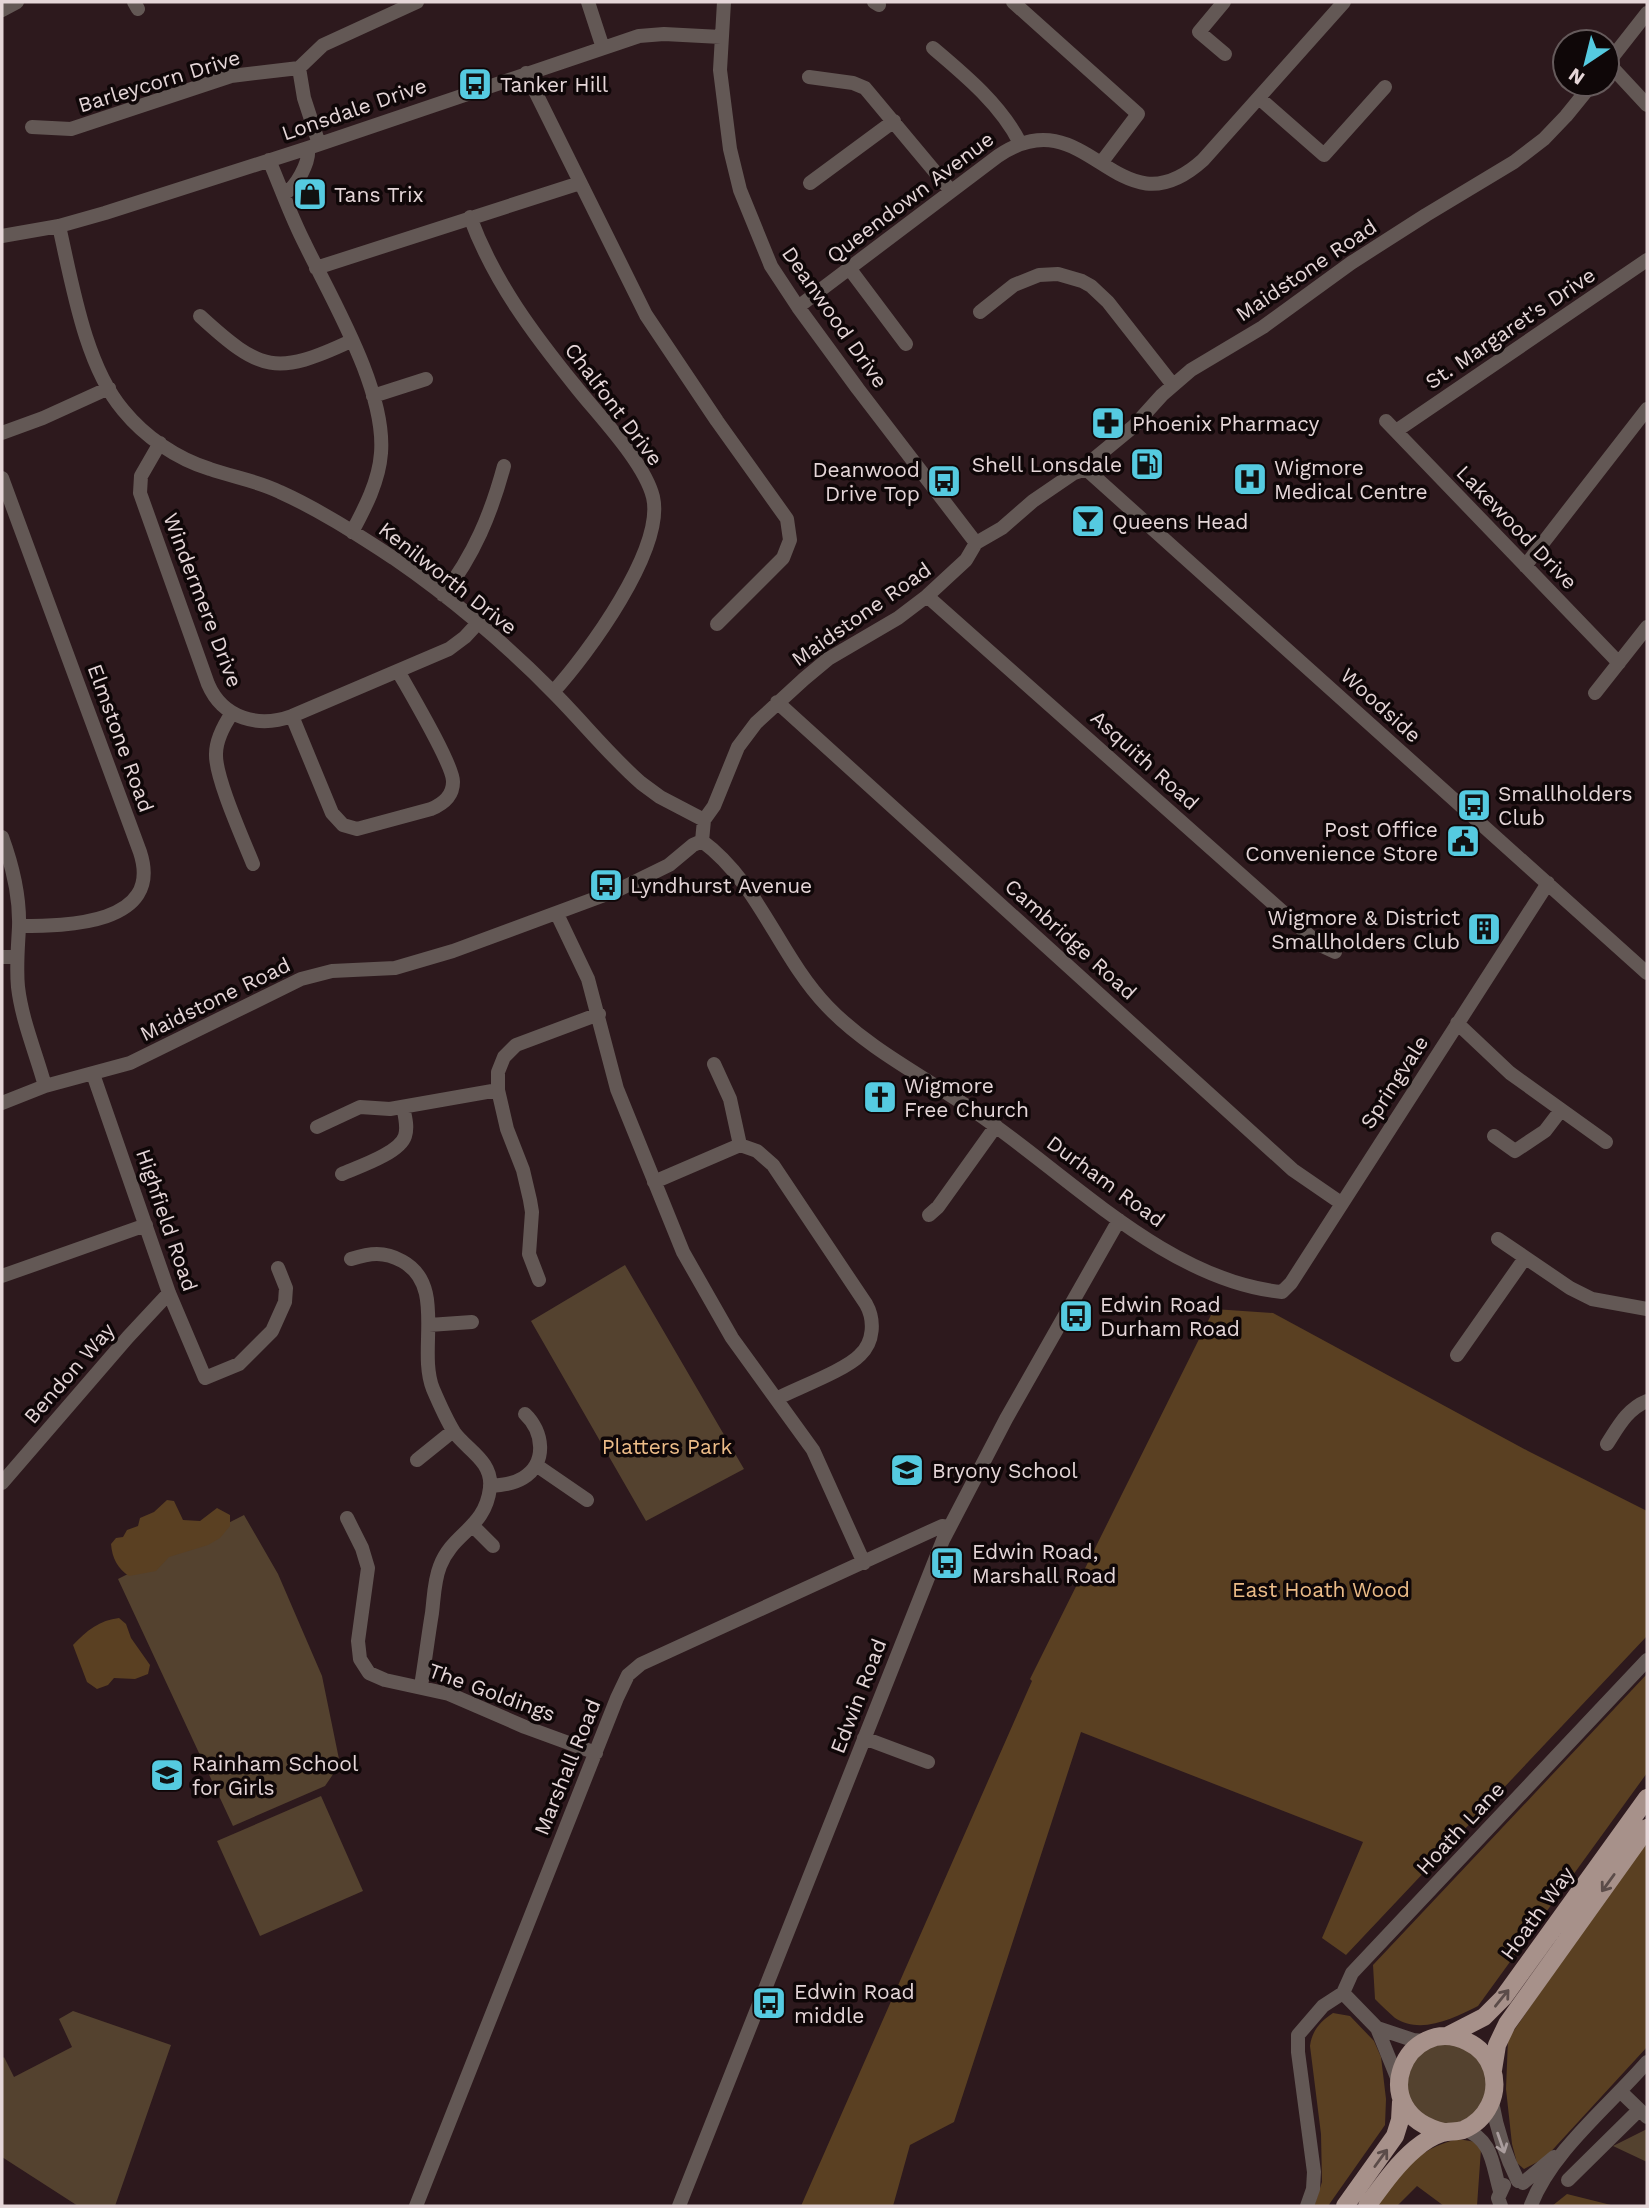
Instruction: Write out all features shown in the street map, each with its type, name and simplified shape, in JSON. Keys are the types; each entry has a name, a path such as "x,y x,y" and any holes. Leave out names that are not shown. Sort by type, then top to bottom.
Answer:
{"main road":[{"name":"Hoath Way","path":"1447,2036 1485,2017 1503,1998 1647,1798"},
{"name":"Hoath Way","path":"1493,2070 1497,2045 1507,2024 1647,1828"},
{"path":"1345,2206 1395,2136 1400,2120 1401,2102 1398,2080 1405,2060 1424,2041 1447,2036 1459,2038 1477,2047 1489,2060 1495,2082 1492,2102 1481,2118 1464,2129 1444,2132 1415,2149 1367,2206"},
{"path":"1401,2102 1408,2114 1418,2122 1444,2132"}],"street":[{"path":"2,10 17,2"},
{"path":"283,194 293,188 313,146 299,68 323,45 417,2"},
{"path":"588,2 603,48"},
{"name":"Deanwood Drive","path":"724,2 721,37 723,107 730,149 740,190 771,266 798,307 976,543"},
{"path":"1013,2 1138,114 1101,163"},
{"path":"1224,2 1199,32 1225,54"},
{"name":"Queendown Avenue","path":"798,307 1005,151 1020,143 1051,139 1079,148 1112,171 1138,183 1156,184 1172,180 1203,160 1343,2"},
{"path":"1621,46 1647,13"},
{"name":"Lonsdale Drive","path":"2,236 59,226 313,146 526,73 648,35 721,37"},
{"path":"933,48 976,86 1007,121 1020,143"},
{"name":"Barleycorn Drive","path":"32,127 71,129 231,76 299,68"},
{"path":"526,73 646,314 717,421 787,519 790,540 783,558 717,624"},
{"path":"808,76 860,85 894,121 951,191"},
{"path":"1621,78 1647,105"},
{"path":"1259,98 1324,155 1385,87"},
{"name":"Maidstone Road","path":"2,1103 45,1086 142,1058 276,989 301,979 322,973 367,971 413,963 453,951 557,914 670,865 702,841 704,820 714,806 738,747 756,723 828,659 898,618 927,596 966,560 976,543 1002,528 1033,501 1074,473 1086,469 1094,459 1134,426 1173,385 1202,363 1291,309 1351,263 1514,162 1544,139 1581,98"},
{"path":"810,183 894,121"},
{"path":"269,160 373,396 381,454 371,493 352,532"},
{"path":"316,268 580,183"},
{"name":"Chalfont Drive","path":"470,217 493,270 509,297 552,357 633,458 653,497 654,516 650,538 617,605 589,649 553,692"},
{"name":"Kenilworth Drive","path":"59,226 77,306 92,350 109,388 124,411 160,443 195,464 278,491 396,560 443,595 553,692 641,783 660,797 704,820"},
{"name":"St. Margaret's Drive","path":"1391,426 1647,260"},
{"path":"849,268 906,344"},
{"path":"980,312 1014,285 1039,275 1058,274 1082,281 1108,302 1173,385"},
{"path":"200,317 250,357 274,365 299,362 351,341"},
{"path":"373,396 426,380"},
{"path":"2,433 109,388"},
{"path":"1525,566 1647,409"},
{"name":"Lakewood Drive","path":"1391,426 1619,663"},
{"name":"Windermere Drive","path":"160,443 141,476 140,493 208,684 217,700 232,713 256,721 274,721 292,716 456,644 477,624"},
{"path":"443,595 466,564 481,536 504,466"},
{"name":"Woodside","path":"1086,469 1647,972"},
{"name":"Elmstone Road","path":"2,478 145,868 143,883 136,898 116,913 75,923 19,926"},
{"name":"Asquith Road","path":"927,596 1320,945 1335,952"},
{"path":"1595,693 1647,627"},
{"path":"292,716 332,813 343,825 363,828 431,809 441,804 450,794 453,777 398,671"},
{"name":"Cambridge Road","path":"777,702 1293,1170 1341,1203"},
{"path":"232,713 219,737 215,756 253,864"},
{"path":"2,837 15,878 19,926 9,957 21,1008 45,1086"},
{"name":"Durham Road","path":"702,841 735,871 808,982 834,1013 897,1061 996,1126 1119,1220 1154,1243 1211,1273 1269,1290"},
{"name":"Springvale","path":"1269,1290 1286,1290 1548,883"},
{"path":"557,914 588,979 617,1089 683,1252 732,1338 813,1450 864,1563"},
{"path":"539,1280 529,1254 532,1212 527,1185 507,1129 498,1090 500,1064 516,1045 599,1014"},
{"path":"1457,1023 1510,1073 1606,1142"},
{"path":"714,1064 730,1100 740,1145"},
{"name":"Highfield Road","path":"93,1074 169,1293 205,1378 239,1364 272,1331 285,1302 286,1288 278,1268"},
{"path":"317,1126 360,1107 390,1109 498,1090"},
{"path":"342,1174 390,1152 402,1142 406,1132 403,1107"},
{"path":"1494,1136 1515,1151 1545,1131 1561,1110"},
{"path":"929,1215 938,1207 996,1126"},
{"path":"654,1182 740,1145 757,1151 772,1165 866,1304 872,1320 868,1343 859,1357 776,1399"},
{"name":"Edwin Road","path":"679,2206 949,1527 1006,1419 1119,1220"},
{"path":"2,1276 146,1225"},
{"path":"1498,1239 1570,1288 1592,1299 1647,1308"},
{"path":"356,1253 387,1254 413,1269 424,1289 429,1325 429,1375 453,1431 483,1461 490,1486 482,1515 474,1526 454,1542 439,1567 421,1686"},
{"path":"1457,1355 1525,1258"},
{"name":"Bendon Way","path":"2,1483 169,1293"},
{"path":"429,1325 476,1319"},
{"path":"1607,1444 1626,1414 1647,1401"},
{"path":"490,1486 504,1485 523,1478 536,1465 541,1447 540,1437 537,1427 525,1415"},
{"path":"418,1463 453,1431"},
{"path":"536,1465 587,1500"},
{"name":"The Goldings","path":"347,1518 362,1548 368,1568 358,1641 360,1659 376,1677 449,1694 525,1727 596,1753"},
{"path":"474,1526 497,1547"},
{"name":"Marshall Road","path":"416,2206 617,1698 633,1670 942,1527 949,1527"},
{"name":"Hoath Lane","path":"1343,1993 1352,1973 1360,1964 1647,1660"},
{"path":"864,1738 928,1762"},
{"path":"1307,2206 1314,2184 1314,2162 1298,2052 1298,2035 1325,2003 1343,1993 1377,2028 1398,2080"},
{"path":"1377,2028 1424,2041"},
{"path":"1531,2206 1544,2179 1574,2141 1647,2062"},
{"path":"1568,2180 1643,2113 1621,2092"},
{"path":"1492,2102 1497,2132 1505,2156 1520,2182 1531,2191 1531,2206"},
{"path":"1464,2129 1475,2133 1486,2144 1498,2200"},
{"path":"1498,2200 1504,2185 1520,2182 1574,2141"}],"green space":[{"name":"Platters Park","path":"625,1265 744,1469 646,1521 531,1321"},
{"name":"East Hoath Wood","path":"1214,1309 1273,1313 1528,1451 1647,1511 1647,1636 1346,1955 1322,1938 1363,1842 1081,1732 954,2122 910,2145 893,2206 801,2206 1032,1681 1030,1679"},
{"path":"167,1500 174,1501 183,1520 200,1521 217,1508 230,1515 230,1526 220,1538 208,1545 169,1557 156,1571 129,1576 116,1563 111,1544 116,1538 123,1537 127,1530 138,1526 140,1518 154,1512"},
{"path":"244,1515 278,1574 322,1676 340,1764 325,1786 233,1826 118,1579"},
{"path":"119,1618 126,1624 131,1638 150,1665 148,1674 135,1679 114,1678 108,1685 97,1689 87,1682 73,1645 94,1627"},
{"path":"1647,1674 1647,1773 1478,2006 1448,2020 1426,2025 1405,2023 1395,2018 1375,1999 1373,1965"},
{"path":"321,1796 363,1891 260,1936 217,1841"},
{"path":"1647,1838 1647,2047 1545,2158 1524,2169 1517,2163 1512,2144 1506,2089 1508,2039"},
{"path":"73,2011 171,2045 115,2206 78,2206 2,2157 2,2059 4,2057 14,2077 72,2047 59,2019"},
{"path":"1333,2013 1350,2016 1374,2041 1381,2057 1386,2099 1385,2125 1328,2206 1314,2206 1322,2182 1321,2134 1310,2046 1318,2026"},
{"path":"1447,2044 1462,2047 1475,2056 1484,2069 1487,2084 1484,2099 1475,2112 1462,2121 1447,2124 1432,2121 1419,2112 1410,2099 1407,2084 1410,2069 1419,2056 1432,2047"},
{"path":"1647,2129 1647,2162 1613,2146"},
{"path":"1458,2139 1476,2142 1481,2149 1477,2206 1444,2206 1417,2186 1397,2206 1375,2206 1410,2164 1431,2149"},
{"path":"1567,2194 1615,2206 1552,2206"}],"place":[{"name":"Tanker Hill","path":"475,84"},
{"name":"Tans Trix","path":"310,194"},
{"name":"Phoenix Pharmacy","path":"1108,423"},
{"name":"Shell Lonsdale","path":"1147,464"},
{"name":"Wigmore Medical Centre","path":"1250,479"},
{"name":"Deanwood Drive Top","path":"944,481"},
{"name":"Queens Head","path":"1088,521"},
{"name":"Smallholders Club","path":"1474,805"},
{"name":"Post Office Convenience Store","path":"1463,841"},
{"name":"Lyndhurst Avenue","path":"606,885"},
{"name":"Wigmore & District Smallholders Club","path":"1484,929"},
{"name":"Wigmore Free Church","path":"880,1097"},
{"name":"Edwin Road Durham Road","path":"1076,1316"},
{"name":"Bryony School","path":"907,1470"},
{"name":"Edwin Road, Marshall Road","path":"947,1563"},
{"name":"Rainham School for Girls","path":"167,1775"},
{"name":"Edwin Road middle","path":"769,2003"}]}
